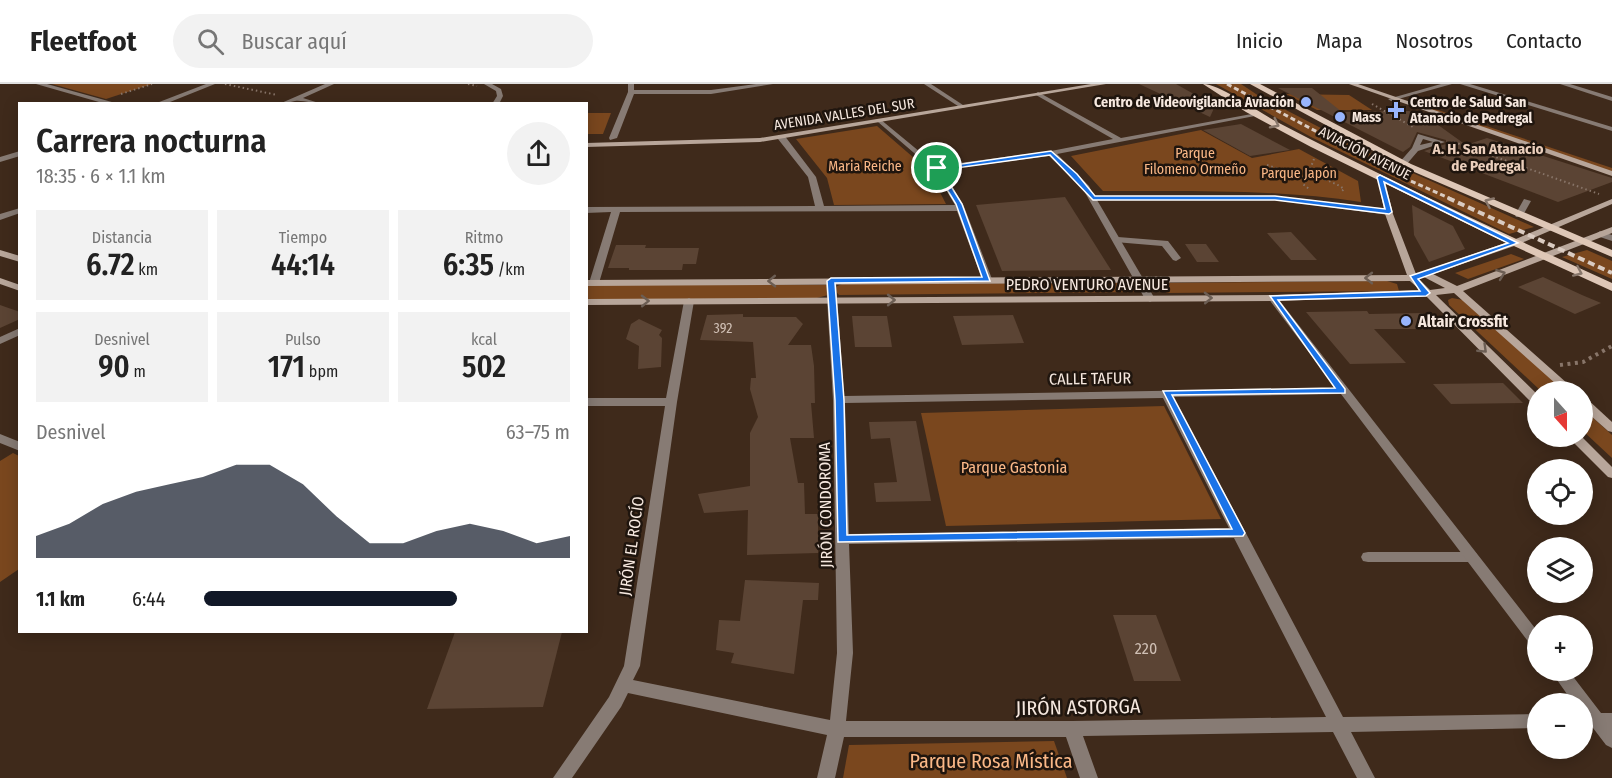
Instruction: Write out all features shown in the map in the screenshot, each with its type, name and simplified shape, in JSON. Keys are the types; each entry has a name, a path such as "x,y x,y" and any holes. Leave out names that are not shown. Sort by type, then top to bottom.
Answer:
{"main road":[{"name":"AVENIDA VALLES DEL SUR","path":"588,138 744,134 1059,84"},
{"name":"AVENIDA VALLES DEL SUR","path":"588,145 728,142 781,137 1103,84"},
{"name":"AVIACIÓN AVENUE","path":"1207,84 1257,115 1380,177 1514,243 1612,287"},
{"name":"AVIACIÓN AVENUE","path":"1254,84 1403,163 1611,254"},
{"path":"1376,84 1401,96 1612,165"},
{"path":"1356,86 1612,174"},
{"path":"1380,177 1389,212 1413,278 1527,391"},
{"name":"PEDRO VENTURO AVENUE","path":"590,283 1413,278 1514,243 1612,201"},
{"name":"PEDRO VENTURO AVENUE","path":"588,302 1273,298 1426,293 1456,290 1612,230"},
{"path":"0,253 18,258"},
{"path":"1427,275 1456,290 1560,381"},
{"path":"0,281 18,287"},
{"path":"1593,411 1612,428"},
{"path":"1584,447 1612,474"}],"street":[{"path":"39,84 108,102"},
{"path":"162,102 212,84"},
{"path":"286,102 331,84"},
{"path":"487,84 497,88 500,93 496,102"},
{"path":"612,138 631,88 711,92 770,84"},
{"path":"927,84 963,107"},
{"path":"1391,99 1449,84"},
{"path":"1463,84 1612,129"},
{"path":"1563,84 1612,99"},
{"path":"1038,94 1122,141"},
{"path":"295,98 311,102"},
{"path":"937,168 1051,153 1257,115"},
{"path":"880,121 937,168 960,208 987,279"},
{"path":"1600,126 1612,122"},
{"path":"781,137 812,177 820,208"},
{"path":"0,149 18,153"},
{"path":"1403,163 1415,150"},
{"path":"0,160 18,153"},
{"path":"1051,153 1075,175 1093,198 1150,299"},
{"path":"1093,198 1268,198 1389,212"},
{"path":"1519,215 1527,201"},
{"path":"588,210 960,208"},
{"path":"590,283 616,210"},
{"path":"0,217 18,211"},
{"path":"1600,234 1612,238"},
{"path":"1118,240 1165,243 1176,258"},
{"name":"JIRÓN CONDOROMA","path":"826,778 837,729 845,653 839,400 831,281"},
{"path":"1273,298 1527,630"},
{"name":"JIRÓN EL ROCÍO","path":"562,778 624,685 632,666 670,402 689,301"},
{"path":"0,341 18,332"},
{"name":"CALLE TAFUR","path":"839,400 1342,391"},
{"path":"1166,393 1366,778"},
{"path":"588,402 670,402"},
{"path":"0,438 17,446"},
{"path":"0,453 17,446"},
{"path":"842,539 1239,533"},
{"path":"1368,557 1471,557"},
{"path":"1567,681 1612,740"},
{"name":"JIRÓN ASTORGA","path":"624,685 837,729 1072,729 1527,721"},
{"path":"1072,729 1089,778"}],"path":[{"path":"118,95 152,84"},
{"path":"225,84 295,98"},
{"path":"1356,86 1362,96 1374,106 1416,128"},
{"path":"1444,139 1604,195"},
{"path":"1314,158 1310,172 1315,177 1340,185 1343,191 1334,194"},
{"path":"1267,165 1302,175 1307,179 1303,182 1304,185 1315,191"},
{"path":"1544,366 1584,362 1612,346"}],"green space":[{"path":"52,84 152,84 106,99"},
{"path":"1216,84 1241,84 1259,96 1379,158 1534,227 1509,234 1311,137"},
{"path":"1286,94 1349,95 1372,110 1317,110"},
{"path":"1417,103 1612,168 1612,172 1414,104"},
{"path":"588,113 611,113 603,134 588,134"},
{"name":"Maria Reiche","path":"877,126 929,171 946,204 834,205 827,178 796,139"},
{"name":"Parque Filomeno Ormeño","path":"1201,130 1252,158 1299,149 1358,181 1361,202 1265,193 1103,191 1071,156"},
{"path":"1587,250 1612,261 1612,279 1562,257"},
{"path":"1511,254 1524,259 1468,279 1455,273"},
{"path":"1387,281 1397,284 1399,291 1167,293 1157,286 1161,283"},
{"path":"1134,283 1142,288 1141,292 839,295 833,288 842,284"},
{"path":"588,285 826,285 830,288 828,295 817,298 588,301"},
{"path":"1452,298 1463,300 1554,381 1530,381 1449,305 1448,300"},
{"name":"Parque Gastonia","path":"1164,406 1221,519 946,526 921,413"},
{"path":"1593,418 1612,435 1612,458 1593,440"},
{"path":"13,453 18,456 18,570 0,582 0,461"},
{"name":"Parque Rosa Mística","path":"1054,741 1067,778 843,778 849,745"}],"building":[{"path":"1139,84 1176,84 1215,106 1210,117"},
{"path":"1278,88 1312,88 1342,112 1409,111 1427,117 1466,145 1487,138 1612,178 1612,182 1558,202 1424,151 1446,144 1446,140 1417,132 1410,147 1403,152"},
{"path":"1241,124 1290,150 1250,156 1203,130"},
{"path":"1065,197 1111,270 1002,271 976,205"},
{"path":"1412,205 1453,226 1465,249 1429,262 1414,235"},
{"path":"1291,232 1317,260 1291,260 1267,233"},
{"path":"1185,244 1206,244 1219,262 1197,262"},
{"path":"616,245 646,245 645,248 699,248 696,264 683,264 682,270 629,270 629,268 608,268"},
{"path":"1543,277 1601,303 1575,314 1518,287"},
{"path":"0,305 18,311 18,320 0,328"},
{"path":"1367,311 1369,314 1423,313 1439,329 1374,329 1406,363 1350,364 1306,312"},
{"path":"743,314 743,317 796,317 803,324 788,345 811,345 814,366 815,403 811,403 814,438 790,438 798,483 804,483 805,514 818,514 818,553 747,555 748,510 704,513 698,494 750,486 750,433 758,417 750,389 751,378 756,378 753,342 700,340 707,315"},
{"path":"1013,315 1024,343 962,345 953,316"},
{"path":"852,316 887,316 892,347 855,347"},
{"path":"639,319 662,330 659,335 662,338 661,367 638,369 639,346 626,339 631,324"},
{"path":"1503,383 1523,403 1451,404 1433,384"},
{"path":"916,421 931,501 876,502 874,483 897,482 890,438 871,439 869,422"},
{"path":"745,580 819,583 818,600 803,600 794,674 731,663 734,653 716,650 719,620 740,621"},
{"path":"1113,615 1156,615 1181,681 1134,681"},
{"path":"455,633 562,633 543,707 427,709"}],"railway":[{"path":"1227,84 1402,177 1451,199"},
{"path":"1448,198 1612,273"}],"place":[{"name":"Centro de Videovigilancia Aviación","path":"1306,102"},
{"name":"Centro de Salud San Atanacio de Pedregal","path":"1396,110"},
{"name":"Mass","path":"1340,117"},
{"name":"Altair Crossfit","path":"1406,321"}],"district":[{"name":"A. H. San Atanacio de Pedregal","path":"1488,158"}],"route":[{"path":"1051,153 1075,175 1093,198 1275,198 1389,212 1380,177 1514,243 1413,278 1426,293 1273,298 1342,391 1166,393 1239,533 842,539 839,400 831,281 987,279 955,195 937,168 1051,153"}],"park label":[{"name":"Parque Japón","path":"1299,173"}]}
